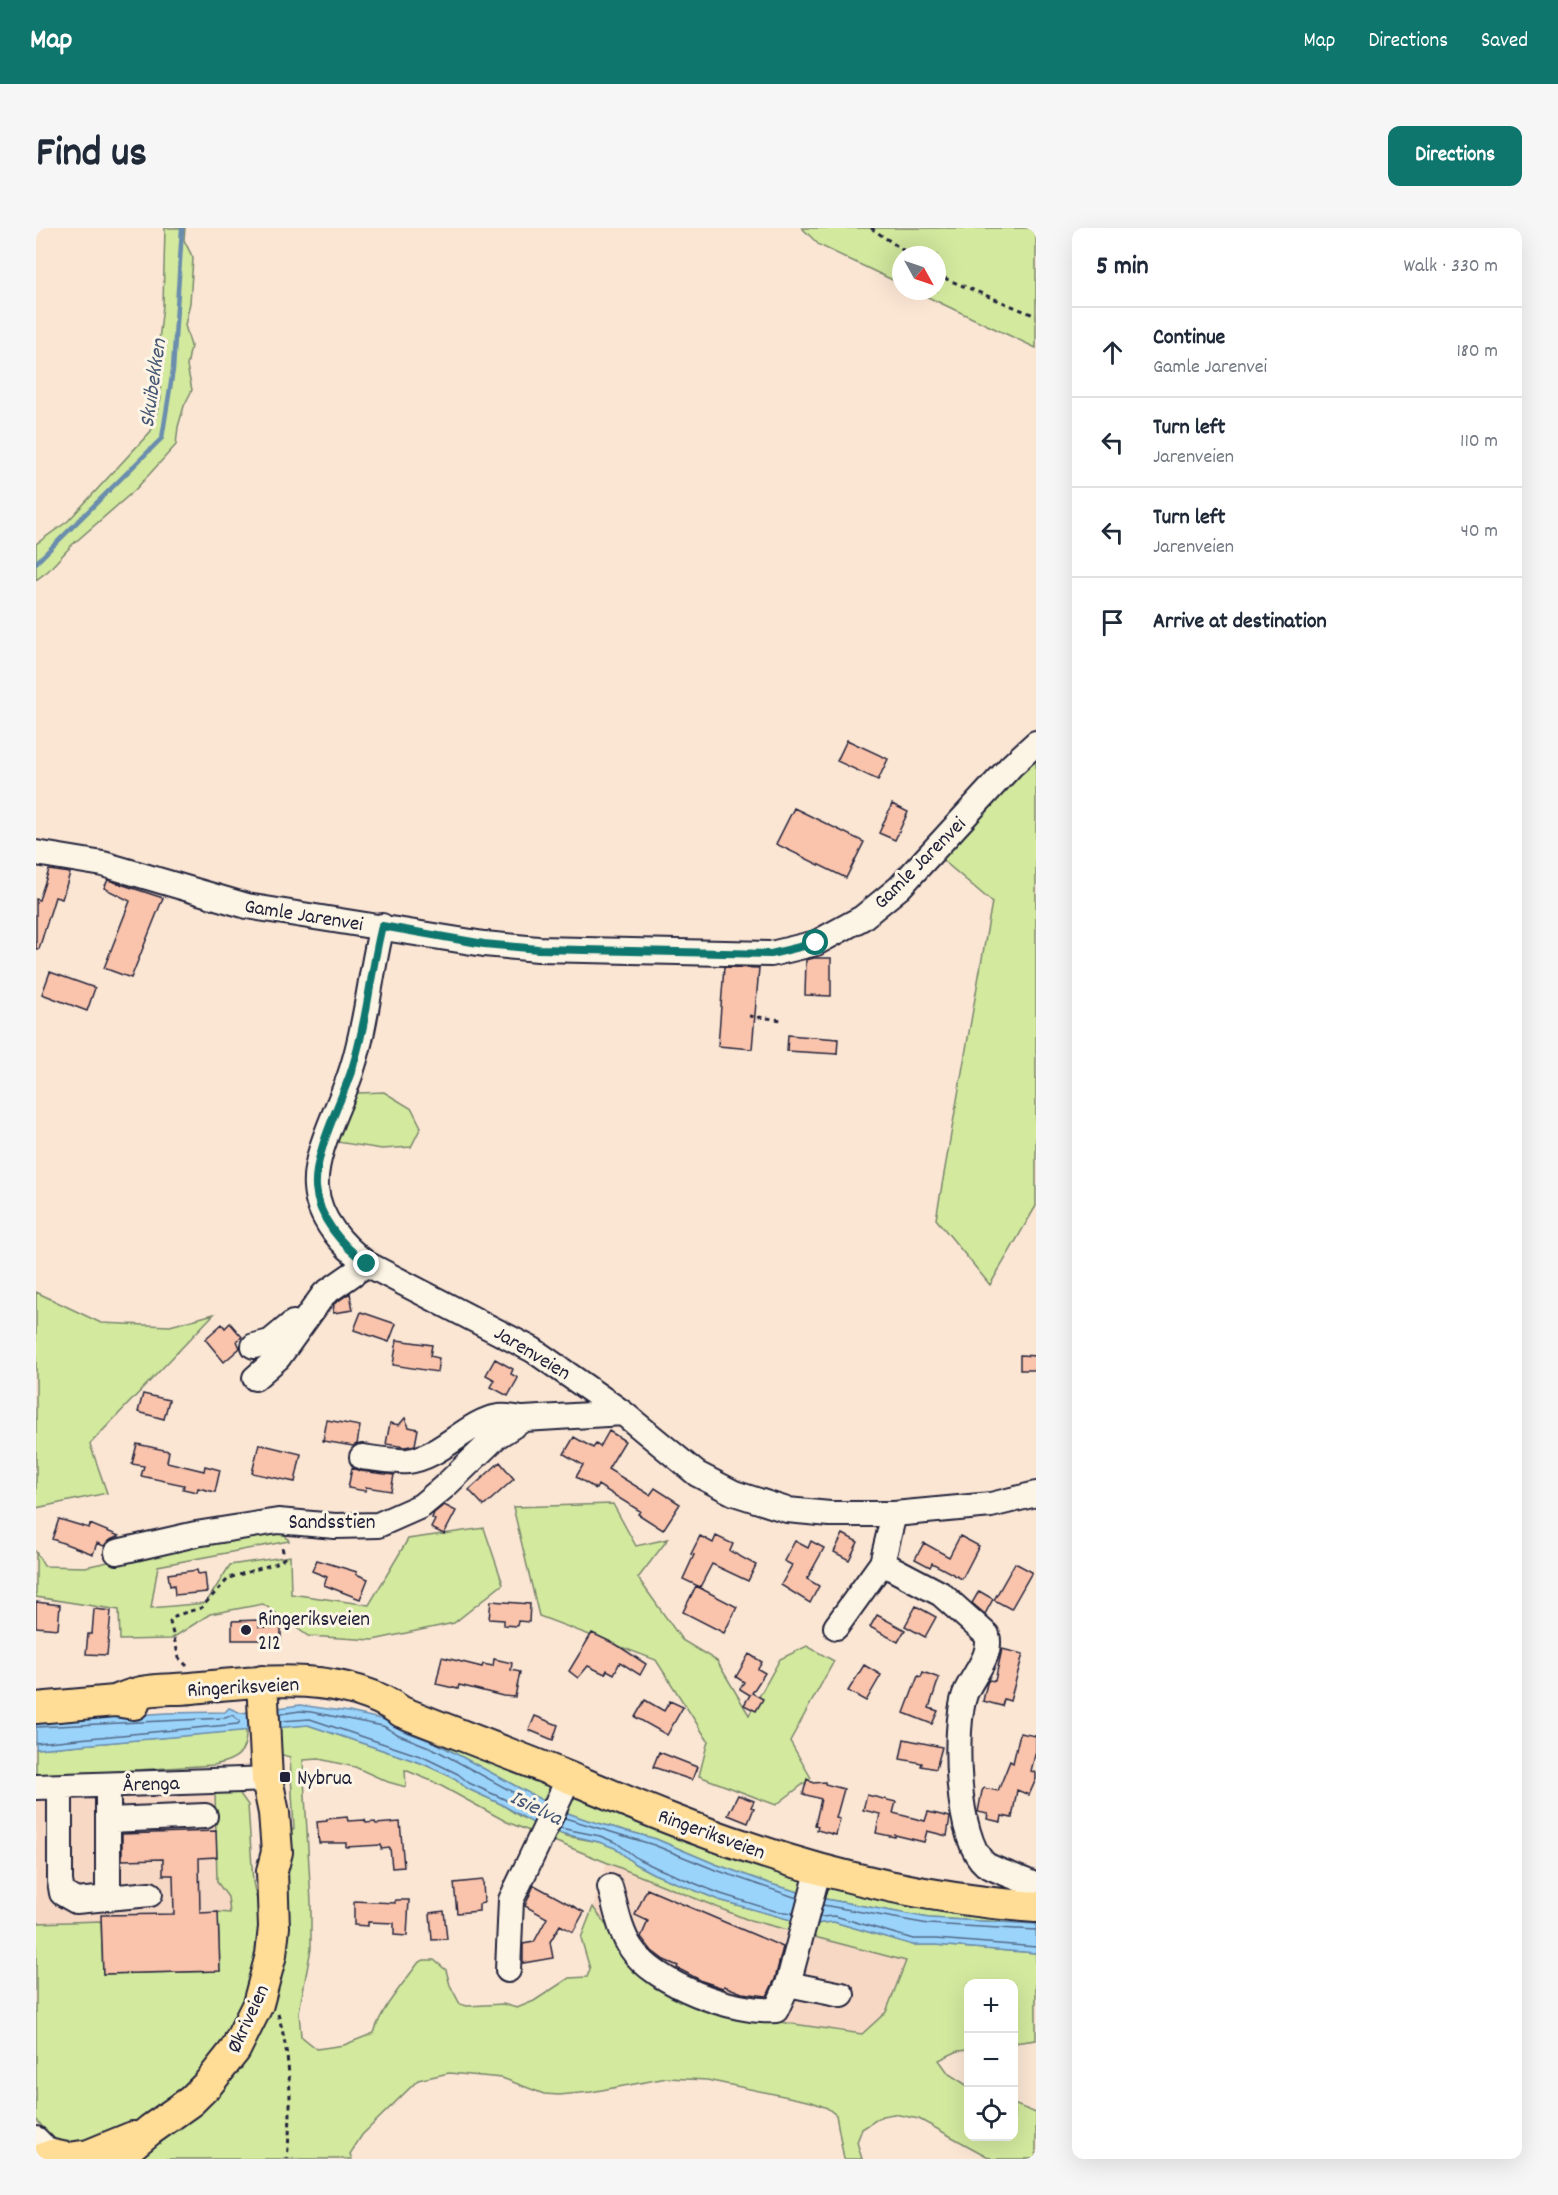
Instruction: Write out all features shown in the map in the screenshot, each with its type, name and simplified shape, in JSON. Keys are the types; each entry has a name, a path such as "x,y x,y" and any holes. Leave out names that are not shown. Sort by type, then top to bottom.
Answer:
{"main road":[{"name":"Ringeriksveien","path":"36,1708 115,1701 138,1692 262,1695 295,1682 341,1688 387,1701 402,1712 752,1849 815,1881 1036,1906"},
{"name":"Økriveien","path":"115,2159 183,2107 208,2084 235,2050 258,2004 271,1955 274,1927 272,1871 277,1852 276,1824 267,1779 262,1695"},
{"name":"Økriveien","path":"54,2154 89,2155 150,2130"}],"street":[{"name":"Gamle Jarenvei","path":"36,853 103,864 247,906 484,944 538,949 771,954 816,943 862,918 900,887 1004,774 1036,743"},
{"name":"Jarenveien","path":"382,926 372,966 363,1029 352,1069 320,1155 316,1186 322,1208 332,1229 347,1249 367,1264 533,1350 623,1413 697,1474 734,1493 787,1510 830,1514 894,1514 991,1505 1036,1494"},
{"path":"255,1378 278,1358 324,1294 367,1264"},
{"path":"254,1346 270,1342 314,1307"},
{"name":"Sandsstien","path":"117,1552 196,1534 278,1521 335,1526 378,1525 421,1506 497,1436 524,1419 623,1413"},
{"path":"362,1457 410,1461 442,1448 465,1431 499,1417 524,1419"},
{"path":"836,1627 882,1563 894,1514"},
{"path":"882,1563 941,1594 987,1635 989,1642 983,1660 966,1693 959,1718 958,1747 964,1821 975,1849 986,1864 1023,1878 1036,1886"},
{"path":"508,1970 511,1900 569,1778"},
{"name":"Årenga","path":"36,1787 267,1779"},
{"path":"108,1785 108,1898"},
{"path":"60,1787 62,1893 76,1901 150,1894"},
{"path":"108,1820 205,1816"},
{"path":"610,1887 622,1929 631,1949 650,1968 670,1982 723,2003 763,2011 776,2010 788,1984 815,1881"},
{"path":"788,1984 842,1995"}],"path":[{"path":"871,228 897,246"},
{"path":"946,277 1036,316"},
{"path":"749,1016 783,1020"},
{"path":"187,1665 179,1658 170,1622 177,1616 201,1608 229,1578 280,1562 284,1558 282,1546"},
{"path":"278,2012 287,2046 290,2073 291,2122 287,2159"}],"shaded area":[{"path":"215,1790 217,1882 228,1897 230,1913 218,1913 220,1971 103,1974 101,1921 36,1923 36,1796"},
{"path":"607,1862 746,1919 907,1960 886,2012 862,2034 773,2021 695,2002 655,1988 634,1964 593,1907"}],"green space":[{"path":"165,228 185,228 184,240 193,258 190,303 185,325 191,346 187,366 192,390 184,406 176,445 135,490 36,580 36,544 68,521 151,431 161,398 158,350 163,305"},
{"path":"802,228 1036,228 1036,348 934,300 946,300 946,246 892,246 892,280 819,245"},
{"path":"1036,729 1036,1206 990,1285 936,1219 992,902 940,858 877,892"},
{"path":"349,1092 384,1092 412,1109 421,1127 411,1147 382,1149 337,1142"},
{"path":"36,1292 101,1323 170,1326 214,1314 90,1444 107,1493 36,1508"},
{"path":"613,1504 636,1546 668,1539 638,1578 682,1640 717,1661 749,1715 780,1659 807,1646 834,1661 790,1741 811,1778 776,1805 699,1776 708,1741 656,1660 539,1616 513,1507"},
{"path":"279,1525 289,1541 158,1566 151,1608 206,1603 230,1565 290,1556 291,1594 369,1605 408,1539 484,1528 503,1584 454,1623 373,1640 308,1636 263,1604 210,1614 171,1639 120,1640 119,1610 36,1597 36,1552 44,1566 85,1567"},
{"path":"385,1720 427,1732 543,1776 1036,1916 1036,1924 929,1918 820,1898 774,1885 715,1864 656,1839 562,1811 436,1743 401,1730"},
{"path":"308,1725 421,1763 456,1779 466,1788 501,1804 521,1817 566,1836 599,1842 615,1848 635,1864 654,1874 719,1900 813,1926 834,1922 913,1945 1036,1953 1036,2040 1018,2042 1018,1979 964,1979 964,2050 939,2060 949,2074 964,2083 964,2141 1018,2141 1018,2106 1036,2113 1036,2159 992,2159 919,2119 894,2114 882,2116 862,2129 857,2142 862,2159 844,2159 836,2115 827,2108 812,2102 707,2080 667,2078 591,2092 559,2095 544,2094 502,2078 449,2073 418,2080 362,2135 350,2154 352,2159 125,2159 236,2069 281,1833 294,1829 290,1757 279,1754 276,1727","holes":["319,1759 355,1767 388,1782 406,1787 405,1770 434,1782 507,1822 746,1919 906,1961 886,2012 862,2034 773,2021 695,2002 655,1988 634,1964 593,1907 581,1938 590,1969 587,1977 569,1978 534,2001 517,2008 503,2004 467,2006 460,2004 450,1985 446,1970 434,1960 424,1960 419,1962 394,1996 382,2014 374,2033 344,2045 317,2049 301,2036 299,2012 311,1949 311,1902 303,1760"]},
{"path":"246,1730 245,1745 239,1755 214,1765 36,1774 36,1749"},
{"path":"215,1790 238,1791 248,1805 253,1882 260,1914 255,1961 238,2018 215,2057 195,2081 150,2117 83,2148 54,2141 36,2119 36,1923 101,1921 103,1974 220,1971 218,1912 230,1913 228,1897 217,1882"}],"water":[{"name":"Isielva","path":"300,1705 385,1720 401,1730 436,1743 562,1811 656,1839 715,1864 774,1885 820,1898 929,1918 1036,1924 1036,1953 913,1945 834,1922 813,1926 719,1900 654,1874 635,1864 615,1848 543,1829 501,1804 466,1788 456,1779 421,1763 308,1725 36,1749 36,1722 166,1713 225,1712 229,1708 241,1713"}],"building":[{"path":"847,740 888,759 878,780 837,761"},
{"path":"892,804 908,812 895,840 879,833"},
{"path":"794,808 864,842 846,878 776,844"},
{"path":"49,870 70,873 62,899 55,897 39,949 36,949 36,899 39,900"},
{"path":"108,880 163,898 131,978 104,968 130,901 104,888"},
{"path":"831,958 831,996 805,995 806,960"},
{"path":"724,967 759,968 752,1049 718,1046"},
{"path":"50,972 95,988 87,1011 42,994"},
{"path":"788,1035 838,1039 837,1054 787,1051"},
{"path":"350,1293 353,1310 333,1313 334,1304"},
{"path":"361,1312 396,1324 389,1342 354,1330"},
{"path":"230,1323 242,1337 237,1341 240,1348 224,1362 205,1339 222,1324 225,1328"},
{"path":"397,1340 432,1345 430,1356 439,1358 437,1372 393,1365"},
{"path":"1020,1355 1036,1356 1036,1370 1020,1370"},
{"path":"495,1359 513,1369 511,1374 518,1378 508,1396 491,1387 495,1380 486,1375"},
{"path":"143,1394 169,1400 164,1419 138,1412"},
{"path":"405,1418 409,1427 418,1429 415,1445 405,1447 386,1444 390,1423 399,1425"},
{"path":"327,1420 360,1426 357,1444 353,1446 323,1441"},
{"path":"609,1431 625,1441 608,1469 650,1495 655,1488 680,1504 663,1530 638,1514 640,1511 598,1485 596,1489 576,1477 583,1465 564,1454 574,1437 593,1448 596,1444 600,1447"},
{"path":"137,1444 169,1451 167,1462 204,1471 205,1466 220,1470 215,1492 198,1488 197,1492 183,1489 184,1485 141,1476 144,1466 132,1464"},
{"path":"259,1444 301,1454 295,1482 252,1473"},
{"path":"500,1462 514,1479 484,1506 469,1490"},
{"path":"352,1468 394,1475 391,1491 366,1487 365,1491 348,1488"},
{"path":"444,1505 456,1511 444,1534 431,1528 435,1520 432,1518 434,1513"},
{"path":"59,1519 89,1528 90,1524 119,1536 108,1541 104,1546 97,1543 93,1554 52,1539"},
{"path":"843,1534 858,1542 849,1560 834,1552"},
{"path":"700,1536 713,1543 716,1536 733,1544 730,1551 756,1565 748,1581 712,1564 700,1587 683,1579"},
{"path":"960,1536 979,1546 962,1579 932,1563 930,1567 915,1559 924,1543 949,1557"},
{"path":"795,1541 808,1548 811,1541 824,1548 807,1579 819,1586 810,1603 781,1585 792,1565 784,1561"},
{"path":"317,1560 357,1572 356,1574 368,1579 360,1599 324,1585 327,1577 312,1571"},
{"path":"1015,1563 1032,1572 1011,1609 994,1600"},
{"path":"197,1570 198,1574 205,1573 207,1592 175,1595 174,1585 170,1586 168,1574"},
{"path":"696,1586 737,1607 724,1633 683,1612"},
{"path":"979,1591 993,1599 985,1614 972,1603"},
{"path":"491,1601 530,1604 529,1622 518,1621 517,1626 504,1625 504,1620 489,1619"},
{"path":"36,1602 60,1605 58,1629 36,1627"},
{"path":"916,1606 936,1617 925,1637 905,1626"},
{"path":"94,1609 111,1611 107,1655 86,1654 88,1634 92,1634"},
{"path":"877,1615 905,1630 898,1642 870,1627"},
{"name":"Ringeriksveien 212","path":"259,1620 259,1627 281,1628 281,1640 232,1640 232,1621"},
{"path":"592,1633 617,1645 646,1664 640,1675 620,1662 614,1674 607,1670 605,1674 588,1666 578,1678 569,1671"},
{"path":"1002,1649 1023,1654 1010,1701 1004,1699 1002,1706 983,1701 987,1683 989,1680 995,1681"},
{"path":"749,1654 762,1662 758,1669 765,1673 752,1693 763,1699 756,1711 744,1705 750,1695 740,1689 744,1682 736,1677"},
{"path":"442,1657 482,1667 483,1664 493,1666 494,1659 512,1663 511,1670 520,1672 515,1697 459,1685 458,1689 436,1684"},
{"path":"864,1665 881,1675 866,1701 848,1691"},
{"path":"923,1672 939,1678 929,1708 938,1711 932,1724 904,1713 918,1676 921,1677"},
{"path":"645,1700 664,1711 670,1701 683,1707 667,1735 635,1717"},
{"path":"535,1716 558,1725 553,1740 529,1730"},
{"path":"1020,1733 1036,1736 1036,1751 1031,1771 1036,1773 1036,1779 1029,1795 1017,1790 1012,1818 1002,1816 1001,1822 987,1819 988,1814 978,1812 982,1791 984,1788 998,1791 1010,1761 1013,1763"},
{"path":"904,1739 942,1747 936,1769 921,1766 922,1763 900,1759"},
{"path":"659,1752 697,1767 692,1780 653,1767"},
{"path":"807,1779 813,1783 825,1782 825,1784 844,1789 836,1818 840,1819 836,1835 817,1830 818,1826 815,1825 821,1799 803,1794"},
{"path":"738,1795 754,1801 751,1807 754,1808 748,1823 728,1815"},
{"path":"867,1795 896,1802 893,1813 925,1821 928,1812 950,1817 947,1836 927,1831 924,1842 876,1833 880,1814 863,1810"},
{"path":"347,1817 348,1821 365,1820 366,1823 375,1822 376,1824 400,1822 404,1867 392,1868 390,1848 381,1849 381,1845 346,1847 346,1843 319,1843 317,1822"},
{"path":"216,1831 217,1857 199,1858 200,1913 218,1912 220,1971 103,1974 101,1915 174,1914 173,1875 163,1875 163,1859 122,1860 122,1834"},
{"path":"483,1880 484,1903 479,1904 479,1911 457,1913 454,1883"},
{"path":"534,1885 584,1912 573,1932 560,1925 550,1942 553,1958 523,1963 523,1944 534,1942 547,1918 525,1906"},
{"path":"647,1889 783,1947 775,1979 767,1996 742,1993 702,1981 652,1951 641,1937 648,1921 635,1915"},
{"path":"395,1900 409,1900 407,1936 394,1935 394,1923 368,1922 368,1926 354,1925 354,1901 395,1903"},
{"path":"444,1911 447,1939 432,1940 430,1913"}],"waterway":[{"name":"Skuibekken","path":"36,563 162,438 173,370 182,228"}],"place":[{"name":"Ringeriksveien 212","path":"246,1630"},
{"name":"Nybrua","path":"285,1777"}],"route":[{"path":"367,1264 347,1249 332,1229 318,1198 316,1186 320,1155 352,1069 363,1029 372,966 382,926 484,944 538,949 771,954 816,943"}]}
